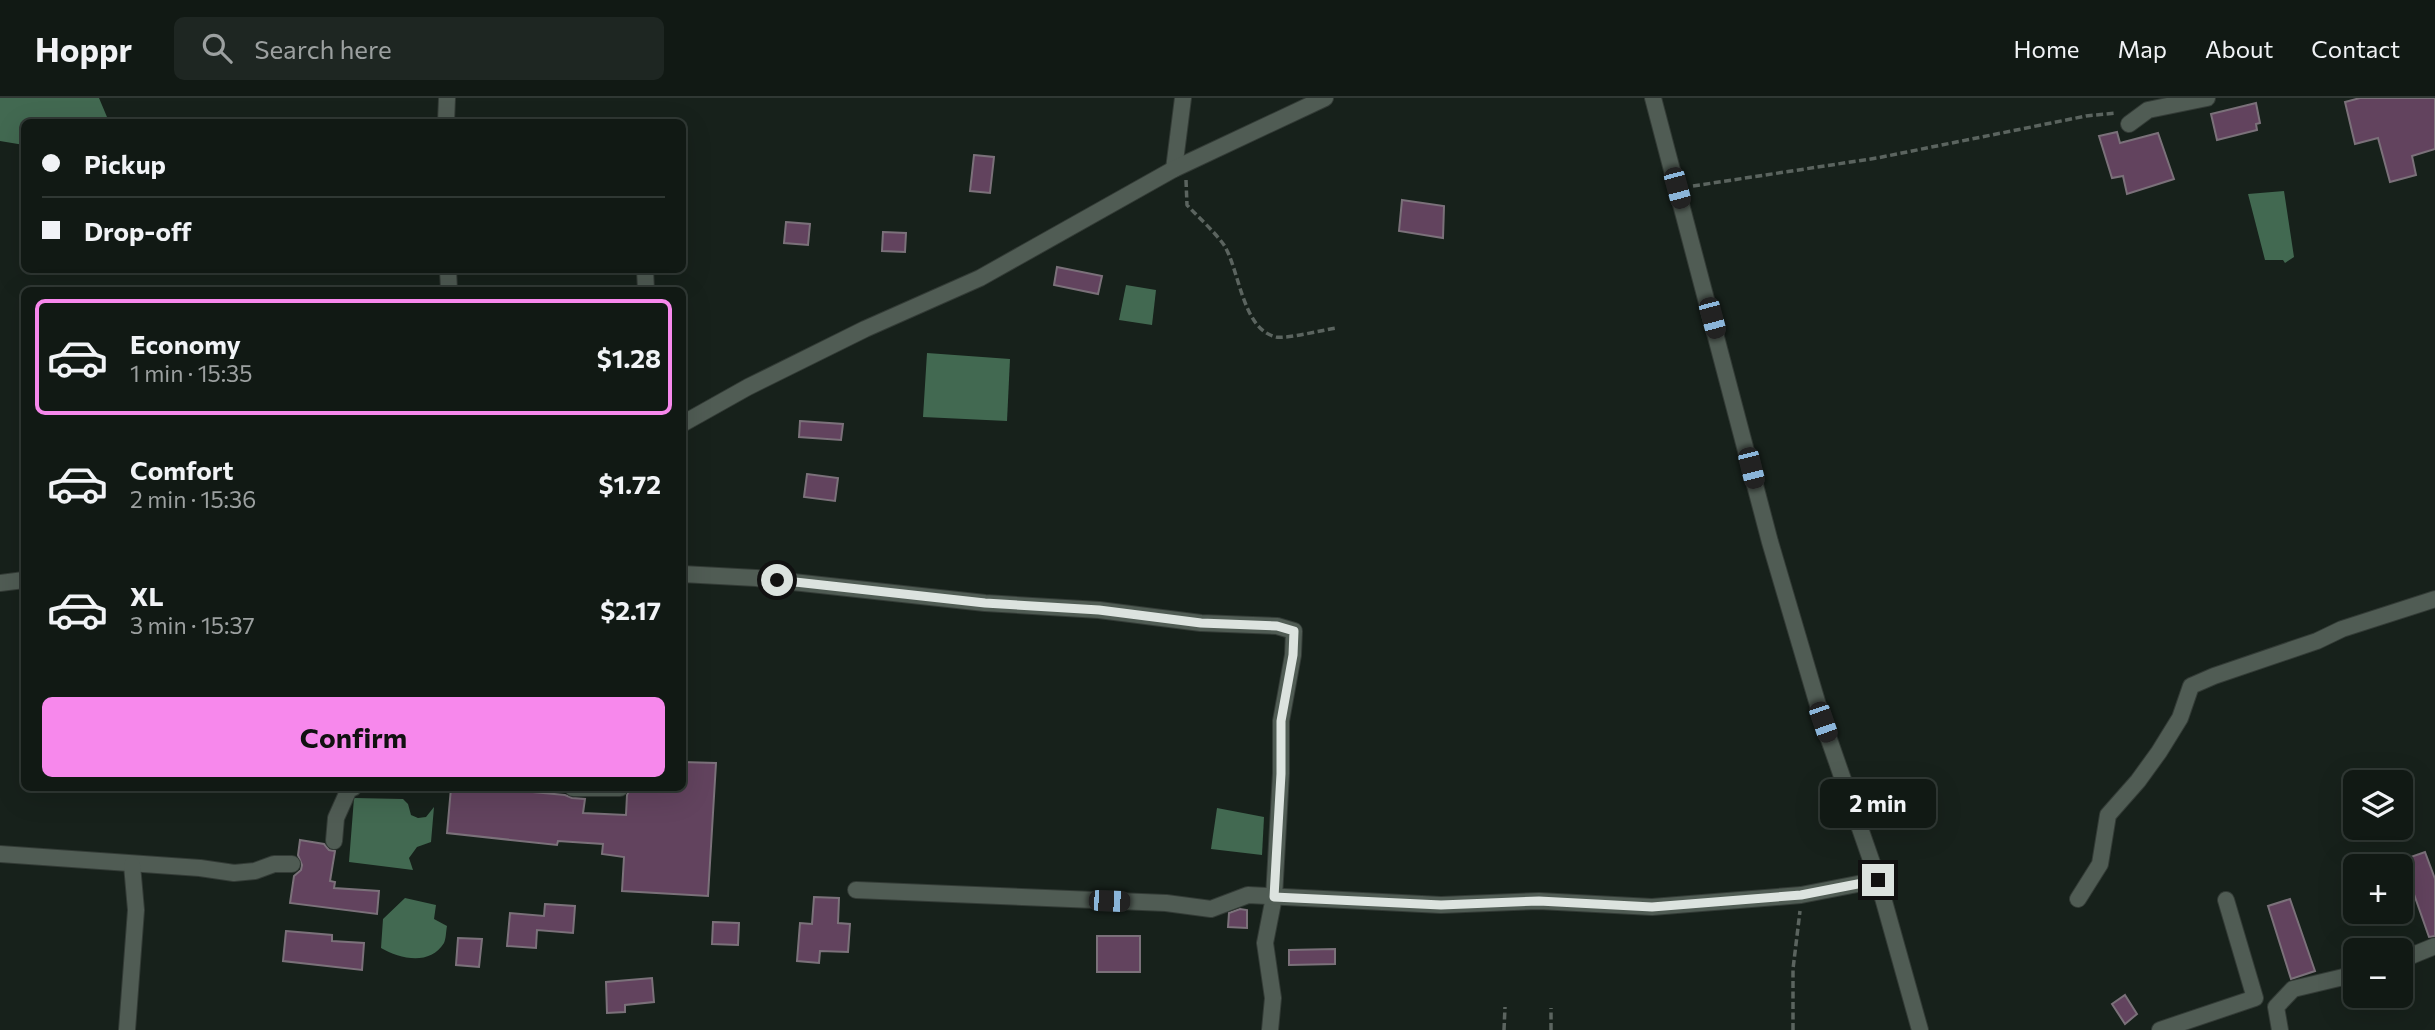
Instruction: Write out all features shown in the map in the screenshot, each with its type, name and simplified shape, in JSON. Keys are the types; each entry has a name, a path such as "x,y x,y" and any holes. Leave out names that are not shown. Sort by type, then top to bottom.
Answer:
{"street":[{"path":"446,119 447,98"},
{"path":"1180,166 1183,98"},
{"path":"686,422 748,387 853,335 980,278 1180,166 1325,98"},
{"path":"1653,98 1770,542 1823,722 1878,880 1920,1030"},
{"path":"2129,124 2148,110 2207,98"},
{"path":"686,574 756,578 985,603 1099,610 1201,623 1277,626 1294,631 1293,655 1281,721 1281,774 1274,897 1265,943 1273,998 1270,1030"},
{"path":"0,583 21,580"},
{"path":"2078,899 2100,864 2108,815 2159,752 2180,718 2191,686 2317,641 2342,629 2435,599"},
{"path":"334,841 336,818 348,791"},
{"path":"0,854 200,868 234,873 255,871 274,864 292,864"},
{"path":"127,1030 136,910 132,865"},
{"path":"856,890 1166,903 1211,909 1248,895 1441,905 1539,901 1652,907 1801,895 1878,880"},
{"path":"2160,1030 2255,998 2226,900"},
{"path":"2413,955 2435,946"},
{"path":"2280,1030 2276,1007 2292,989 2343,977"}],"path":[{"path":"1677,188 1877,158 2086,116 2148,110"},
{"path":"1180,166 1187,205 1223,244 1233,264 1248,311 1256,325 1276,337 1336,328"},
{"path":"1793,1030 1793,969 1801,895"},
{"path":"1504,1030 1506,1007"},
{"path":"1550,1030 1551,1008"}],"shaded area":[{"path":"0,98 99,98 107,117 21,119 21,144 0,141"},
{"path":"2284,191 2294,257 2285,263 2283,260 2265,260 2248,194"},
{"path":"1126,285 1156,290 1152,325 1119,320"},
{"path":"927,353 1010,359 1007,421 923,417"},
{"path":"354,798 403,799 408,804 411,815 418,818 426,817 434,807 431,842 417,847 409,858 413,870 349,862"},
{"path":"1217,808 1264,817 1262,855 1211,849"},
{"path":"405,898 436,905 434,919 447,926 444,943 431,955 423,958 406,957 381,948 383,919"}],"building":[{"path":"2360,98 2435,98 2435,149 2412,156 2416,175 2390,182 2378,138 2355,144 2345,102"},
{"path":"2256,103 2260,123 2256,124 2257,130 2217,140 2211,114"},
{"path":"2117,132 2120,143 2158,133 2174,179 2127,194 2123,176 2112,178 2099,136"},
{"path":"974,155 994,157 990,193 970,191"},
{"path":"1402,200 1444,206 1443,238 1399,231"},
{"path":"786,222 810,224 808,245 784,243"},
{"path":"883,232 906,233 905,252 882,251"},
{"path":"1057,267 1102,276 1098,294 1054,285"},
{"path":"800,421 843,424 841,440 799,437"},
{"path":"807,474 838,478 835,501 804,497"},
{"path":"686,762 716,763 708,896 622,891 624,857 602,854 603,844 558,841 557,845 447,833 451,791 522,791 565,795 585,799 583,813 626,815 629,791 686,791"},
{"path":"300,840 324,844 329,850 335,851 330,881 335,882 334,888 379,891 377,914 290,903 294,876 301,870 302,865 298,855"},
{"path":"2425,852 2435,879 2435,936 2429,937 2413,891 2413,856"},
{"path":"814,897 839,898 838,923 850,924 848,952 820,951 819,963 797,961 800,923 812,924"},
{"path":"2290,899 2315,971 2291,979 2268,906"},
{"path":"545,904 575,906 573,933 537,930 536,948 507,946 510,913 544,916"},
{"path":"1240,909 1247,910 1247,928 1228,927 1229,913"},
{"path":"713,922 739,923 738,945 712,944"},
{"path":"286,931 332,935 332,941 364,943 362,970 283,961"},
{"path":"1097,936 1140,936 1140,972 1097,972"},
{"path":"458,938 482,939 479,967 456,965"},
{"path":"1335,949 1335,964 1289,965 1289,950"},
{"path":"652,978 654,1002 625,1005 625,1012 607,1013 606,982"},
{"path":"2125,995 2137,1014 2125,1024 2112,1004"}],"route":[{"path":"777,580 985,603 1099,610 1201,623 1277,626 1294,631 1293,655 1281,721 1281,774 1274,897 1441,905 1539,901 1652,907 1801,895 1878,880"}]}
